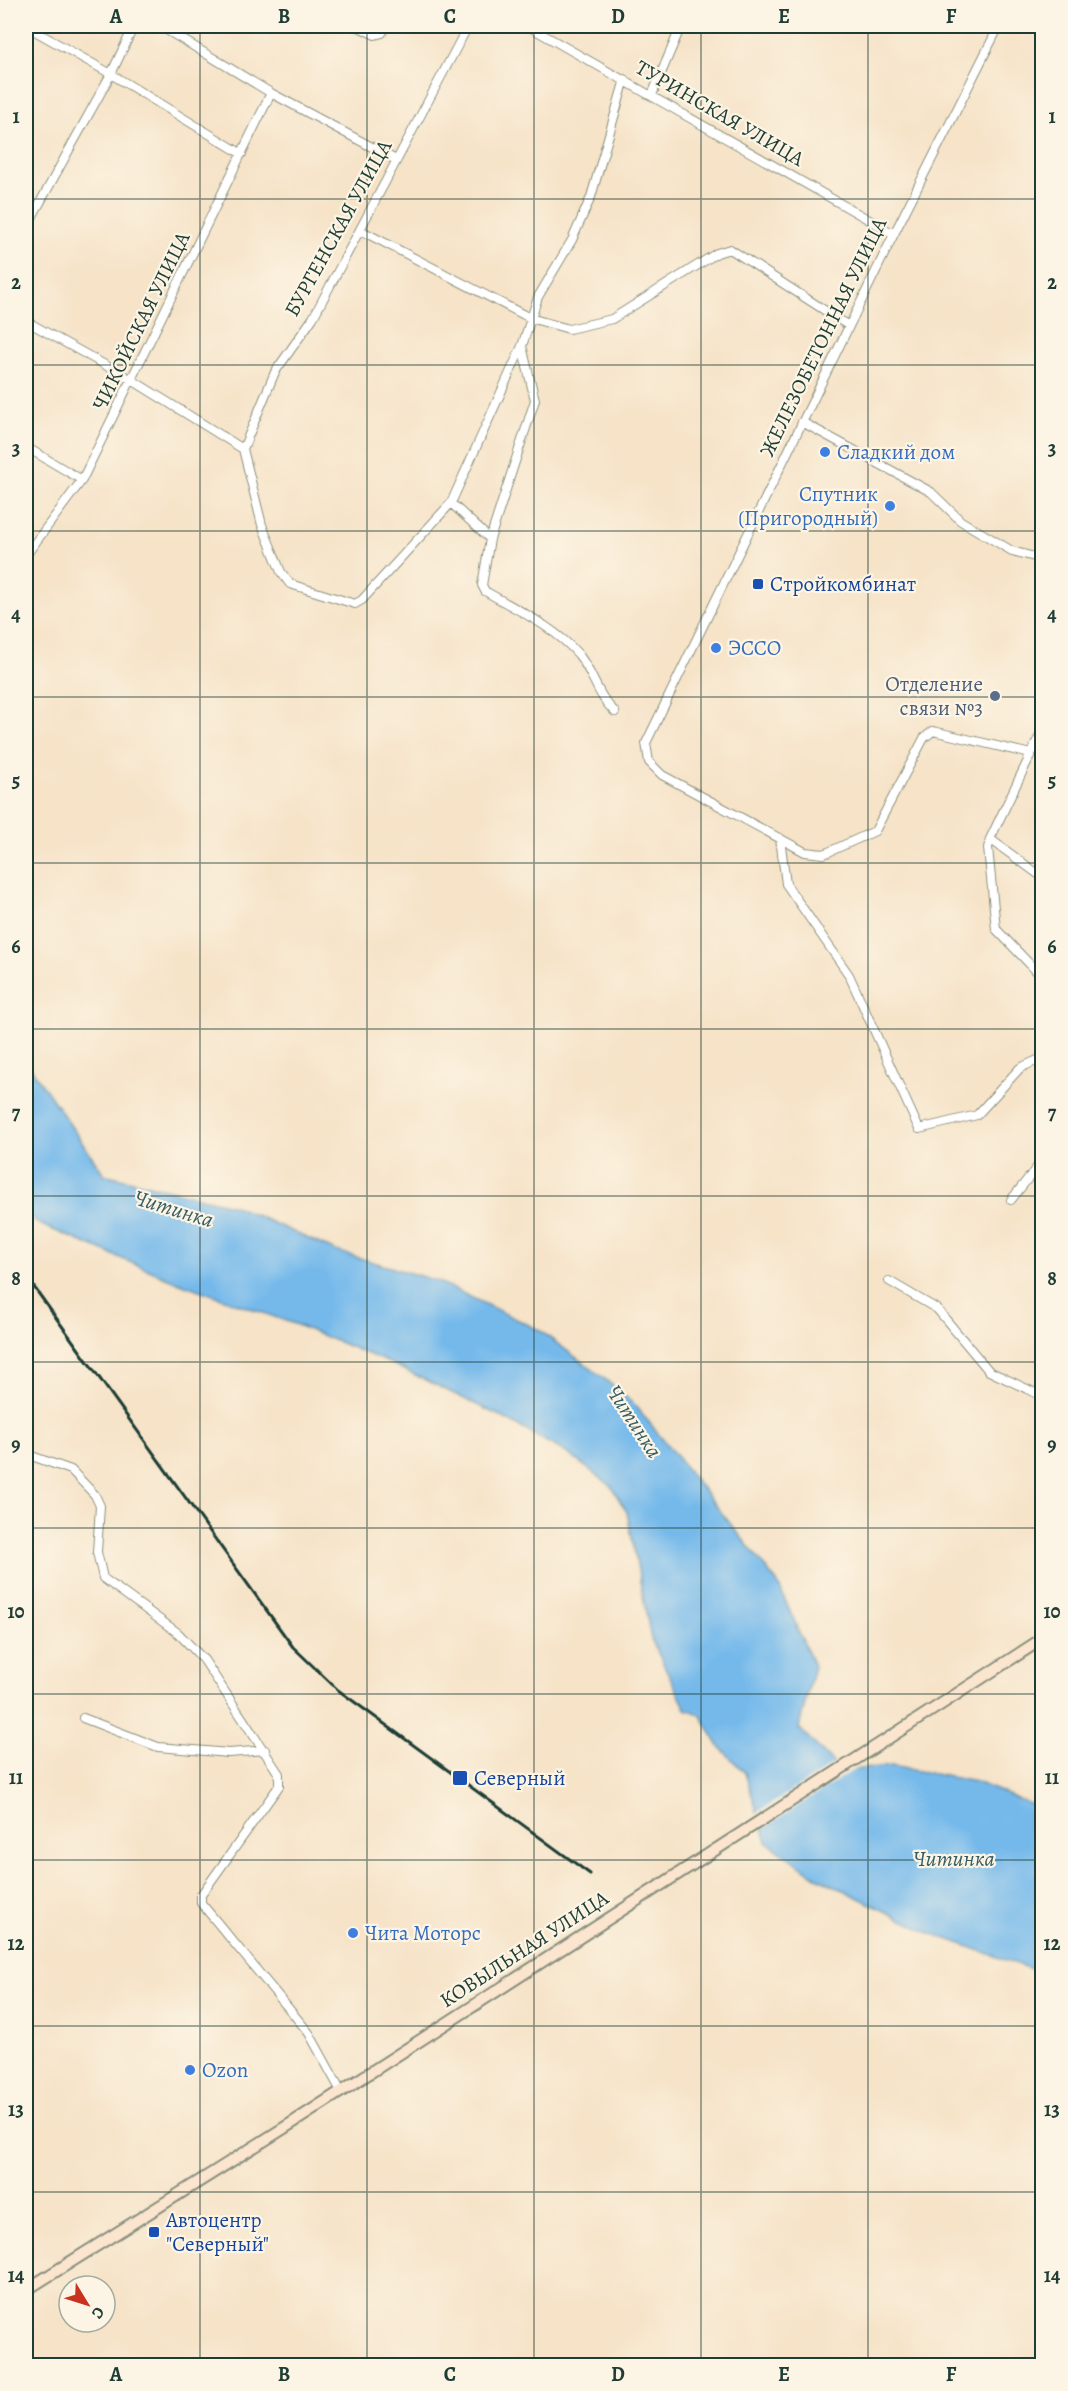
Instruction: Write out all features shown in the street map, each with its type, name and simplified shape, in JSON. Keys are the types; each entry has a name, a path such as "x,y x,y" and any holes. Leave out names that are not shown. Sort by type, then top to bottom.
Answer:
{"main road":[{"name":"КОВЫЛЬНАЯ УЛИЦА","path":"26,2290 341,2091 1042,1639"}],"street":[{"path":"26,26 111,74 242,154"},
{"path":"26,228 111,74 134,26"},
{"path":"159,26 271,93 396,160"},
{"path":"357,26 379,35 386,26"},
{"name":"БУРГЕНСКАЯ УЛИЦА","path":"243,449 274,372 313,318 468,26"},
{"name":"ТУРИНСКАЯ УЛИЦА","path":"528,26 625,79 894,234"},
{"path":"652,95 681,26"},
{"name":"ЖЕЛЕЗОБЕТОННАЯ УЛИЦА","path":"999,26 894,234 646,743 649,762 662,775 805,852 824,854 875,831 924,738 933,731 1031,754"},
{"path":"26,321 132,380 243,449 262,525 280,573 290,584 355,604 362,600 451,503 522,346 538,297 572,240 591,197 625,79"},
{"name":"ЧИКОЙСКАЯ УЛИЦА","path":"26,555 82,480 271,93"},
{"path":"360,230 530,318 568,329 612,320 717,253 730,249 849,326"},
{"path":"522,346 535,400 490,540 481,578 485,591 563,640 591,670 601,696 615,712"},
{"path":"802,422 931,492 961,520 1012,551 1042,560"},
{"path":"26,447 82,480"},
{"path":"451,503 490,540"},
{"path":"1042,731 990,839 988,848 996,929 1042,977"},
{"path":"780,838 786,884 849,975 919,1129 977,1115 1020,1068 1042,1058"},
{"path":"990,839 1038,874 1042,873"},
{"path":"1011,1200 1042,1161"},
{"path":"889,1281 937,1309 989,1371 1042,1395"},
{"path":"26,1454 71,1470 95,1495 100,1506 97,1552 103,1578 178,1634 198,1654 265,1750 279,1774 279,1786 201,1895 201,1903 309,2033 341,2091"},
{"path":"83,1718 158,1747 229,1753 265,1750"}],"water":[{"name":"Читинка","path":"26,1061 104,1174 235,1206 336,1251 437,1281 539,1330 605,1379 636,1406 777,1582 814,1666 799,1728 841,1771 892,1766 976,1782 1042,1809 1042,1973 925,1931 817,1877 767,1842 745,1773 718,1745 700,1714 686,1709 651,1639 627,1512 611,1486 567,1453 500,1416 392,1364 297,1325 180,1283 39,1224 26,1213"}],"pier":[{"path":"836,1763 842,1768 860,1766 760,1830 755,1814"}],"railway":[{"path":"26,1276 293,1647 338,1690 590,1874"}],"place":[{"name":"Сладкий дом","path":"825,452"},
{"name":"Спутник (Пригородный)","path":"890,506"},
{"name":"Стройкомбинат","path":"758,584"},
{"name":"ЭССО","path":"716,648"},
{"name":"Отделение связи №3","path":"995,696"},
{"name":"Северный","path":"460,1778"},
{"name":"Чита Моторс","path":"353,1933"},
{"name":"Ozon","path":"190,2070"},
{"name":"Автоцентр \"Северный\"","path":"154,2232"}]}
